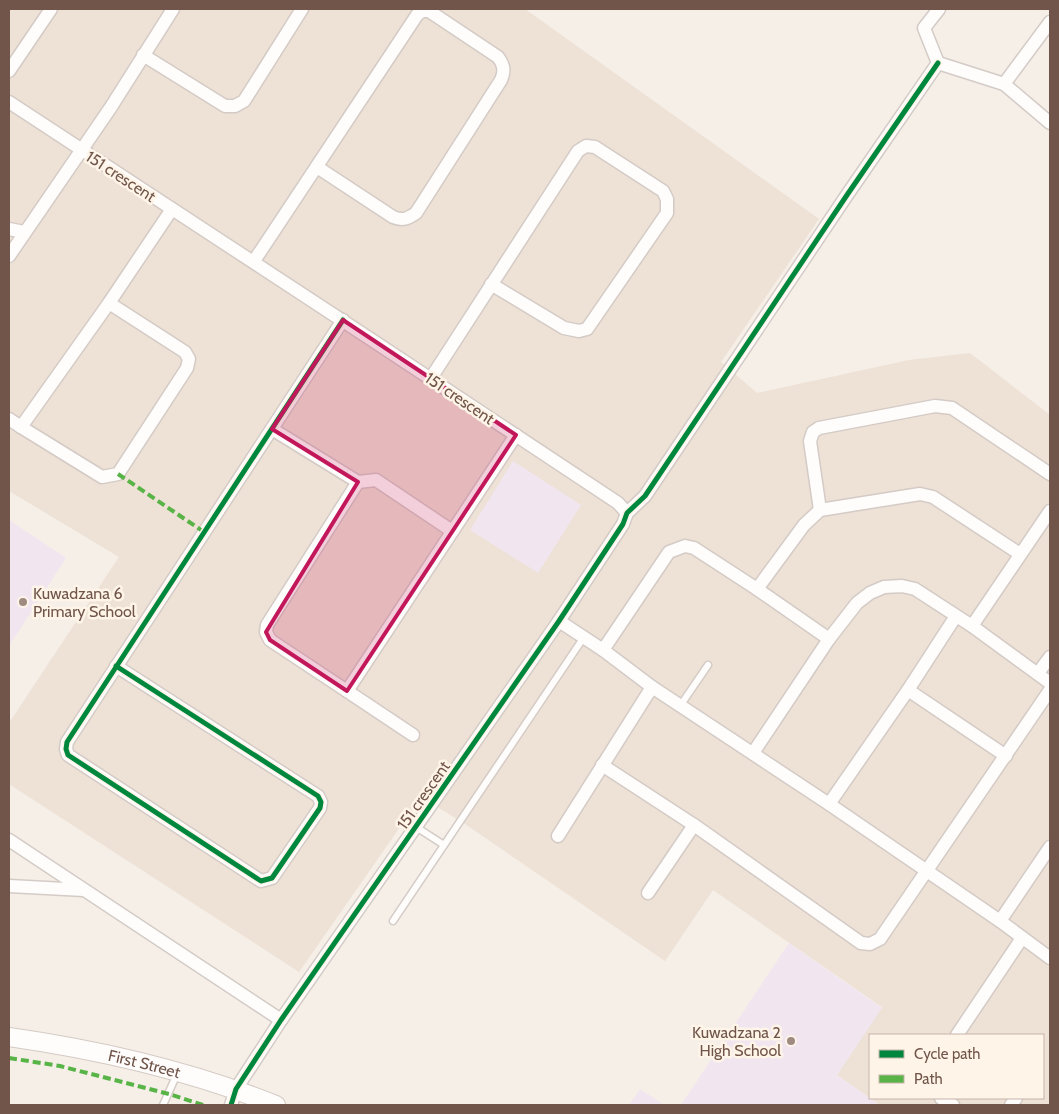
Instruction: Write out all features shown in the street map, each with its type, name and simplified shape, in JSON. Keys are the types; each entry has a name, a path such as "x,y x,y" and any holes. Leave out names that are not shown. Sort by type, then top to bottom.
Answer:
{"street":[{"path":"9,71 51,9"},
{"path":"9,256 82,150 173,9"},
{"path":"143,56 226,106 235,106 244,101 302,9"},
{"path":"938,63 924,28 939,9"},
{"path":"254,262 416,15 422,11 429,11 498,58 502,63 504,74 501,80 416,213 409,218 401,220 393,217 317,167"},
{"path":"1004,84 1050,22"},
{"path":"938,63 1004,84 1050,123"},
{"path":"627,513 644,496 938,63"},
{"name":"151 crescent","path":"9,102 431,378 618,503 627,513 623,524 559,621 281,1020 233,1097"},
{"path":"431,378 491,284 578,151 586,146 595,147 663,191 667,199 667,213 587,329 579,332 564,328 491,284"},
{"path":"21,427 109,303 172,209"},
{"path":"9,229 24,232"},
{"path":"9,419 102,477 118,474 188,368 189,359 185,352 109,303"},
{"path":"116,666 318,796 321,802 320,808 272,878 261,881 68,755 66,749 67,742 116,666 343,320"},
{"path":"820,510 810,441 813,432 819,428 935,406 952,408 1050,474"},
{"path":"272,428 358,482"},
{"path":"346,691 516,435"},
{"path":"413,735 270,640 266,632 268,625 358,482 376,480 452,531"},
{"path":"756,589 804,525 820,510 920,494 933,497 1020,554"},
{"path":"972,626 1050,511"},
{"path":"603,650 669,552 685,546 694,548 829,639"},
{"path":"753,753 829,639 857,603 884,587 902,586 915,589 972,626 1050,682"},
{"path":"829,804 908,690 956,616"},
{"path":"559,621 603,650 652,687 829,804 1000,921 1050,958"},
{"path":"1038,673 1050,658"},
{"path":"558,836 652,687"},
{"path":"908,690 1006,756"},
{"path":"602,764 694,825 861,942 870,944 880,939 1050,690"},
{"path":"648,893 694,825"},
{"path":"9,840 281,1020"},
{"path":"1000,921 1050,847"},
{"path":"9,886 84,890"},
{"path":"958,1034 1022,938"},
{"name":"First Street","path":"9,1037 83,1049 178,1073 233,1097 276,1105"}],"lane":[{"path":"393,921 584,638"},
{"path":"680,706 708,665"},
{"path":"416,827 444,845"},
{"path":"163,1105 178,1073"}],"highlighted area":[{"path":"343,320 516,435 347,691 270,640 266,632 358,482 272,429"}],"shaded area":[{"path":"9,9 525,9 819,219 721,362 757,393 909,360 970,353 1050,415 1050,1105 880,1105 871,1099 1044,1099 1044,1034 869,1034 869,1097 837,1075 882,1007 713,890 665,961 465,824 421,797 299,972 9,784 9,723 119,557 9,491"},
{"path":"513,461 581,505 538,573 470,530"},
{"name":"Kuwadzana 6 Primary School","path":"9,520 66,558 9,646"},
{"name":"Kuwadzana 2 High School","path":"789,943 882,1008 837,1075 880,1105 681,1105"},
{"path":"640,1089 664,1105 629,1105"}],"marked path":[{"path":"118,474 204,532"},
{"path":"9,1058 60,1066 169,1094 203,1105"}],"cycle path":[{"path":"231,1105 236,1089 281,1020 559,621 623,524 627,513 645,496 938,63"},
{"path":"116,666 318,796 321,802 320,808 272,878 261,881 68,755 66,749 67,742 102,689 136,636 343,320"}],"place":[{"name":"Kuwadzana 6 Primary School","path":"23,602"},
{"name":"Kuwadzana 2 High School","path":"791,1041"}]}
